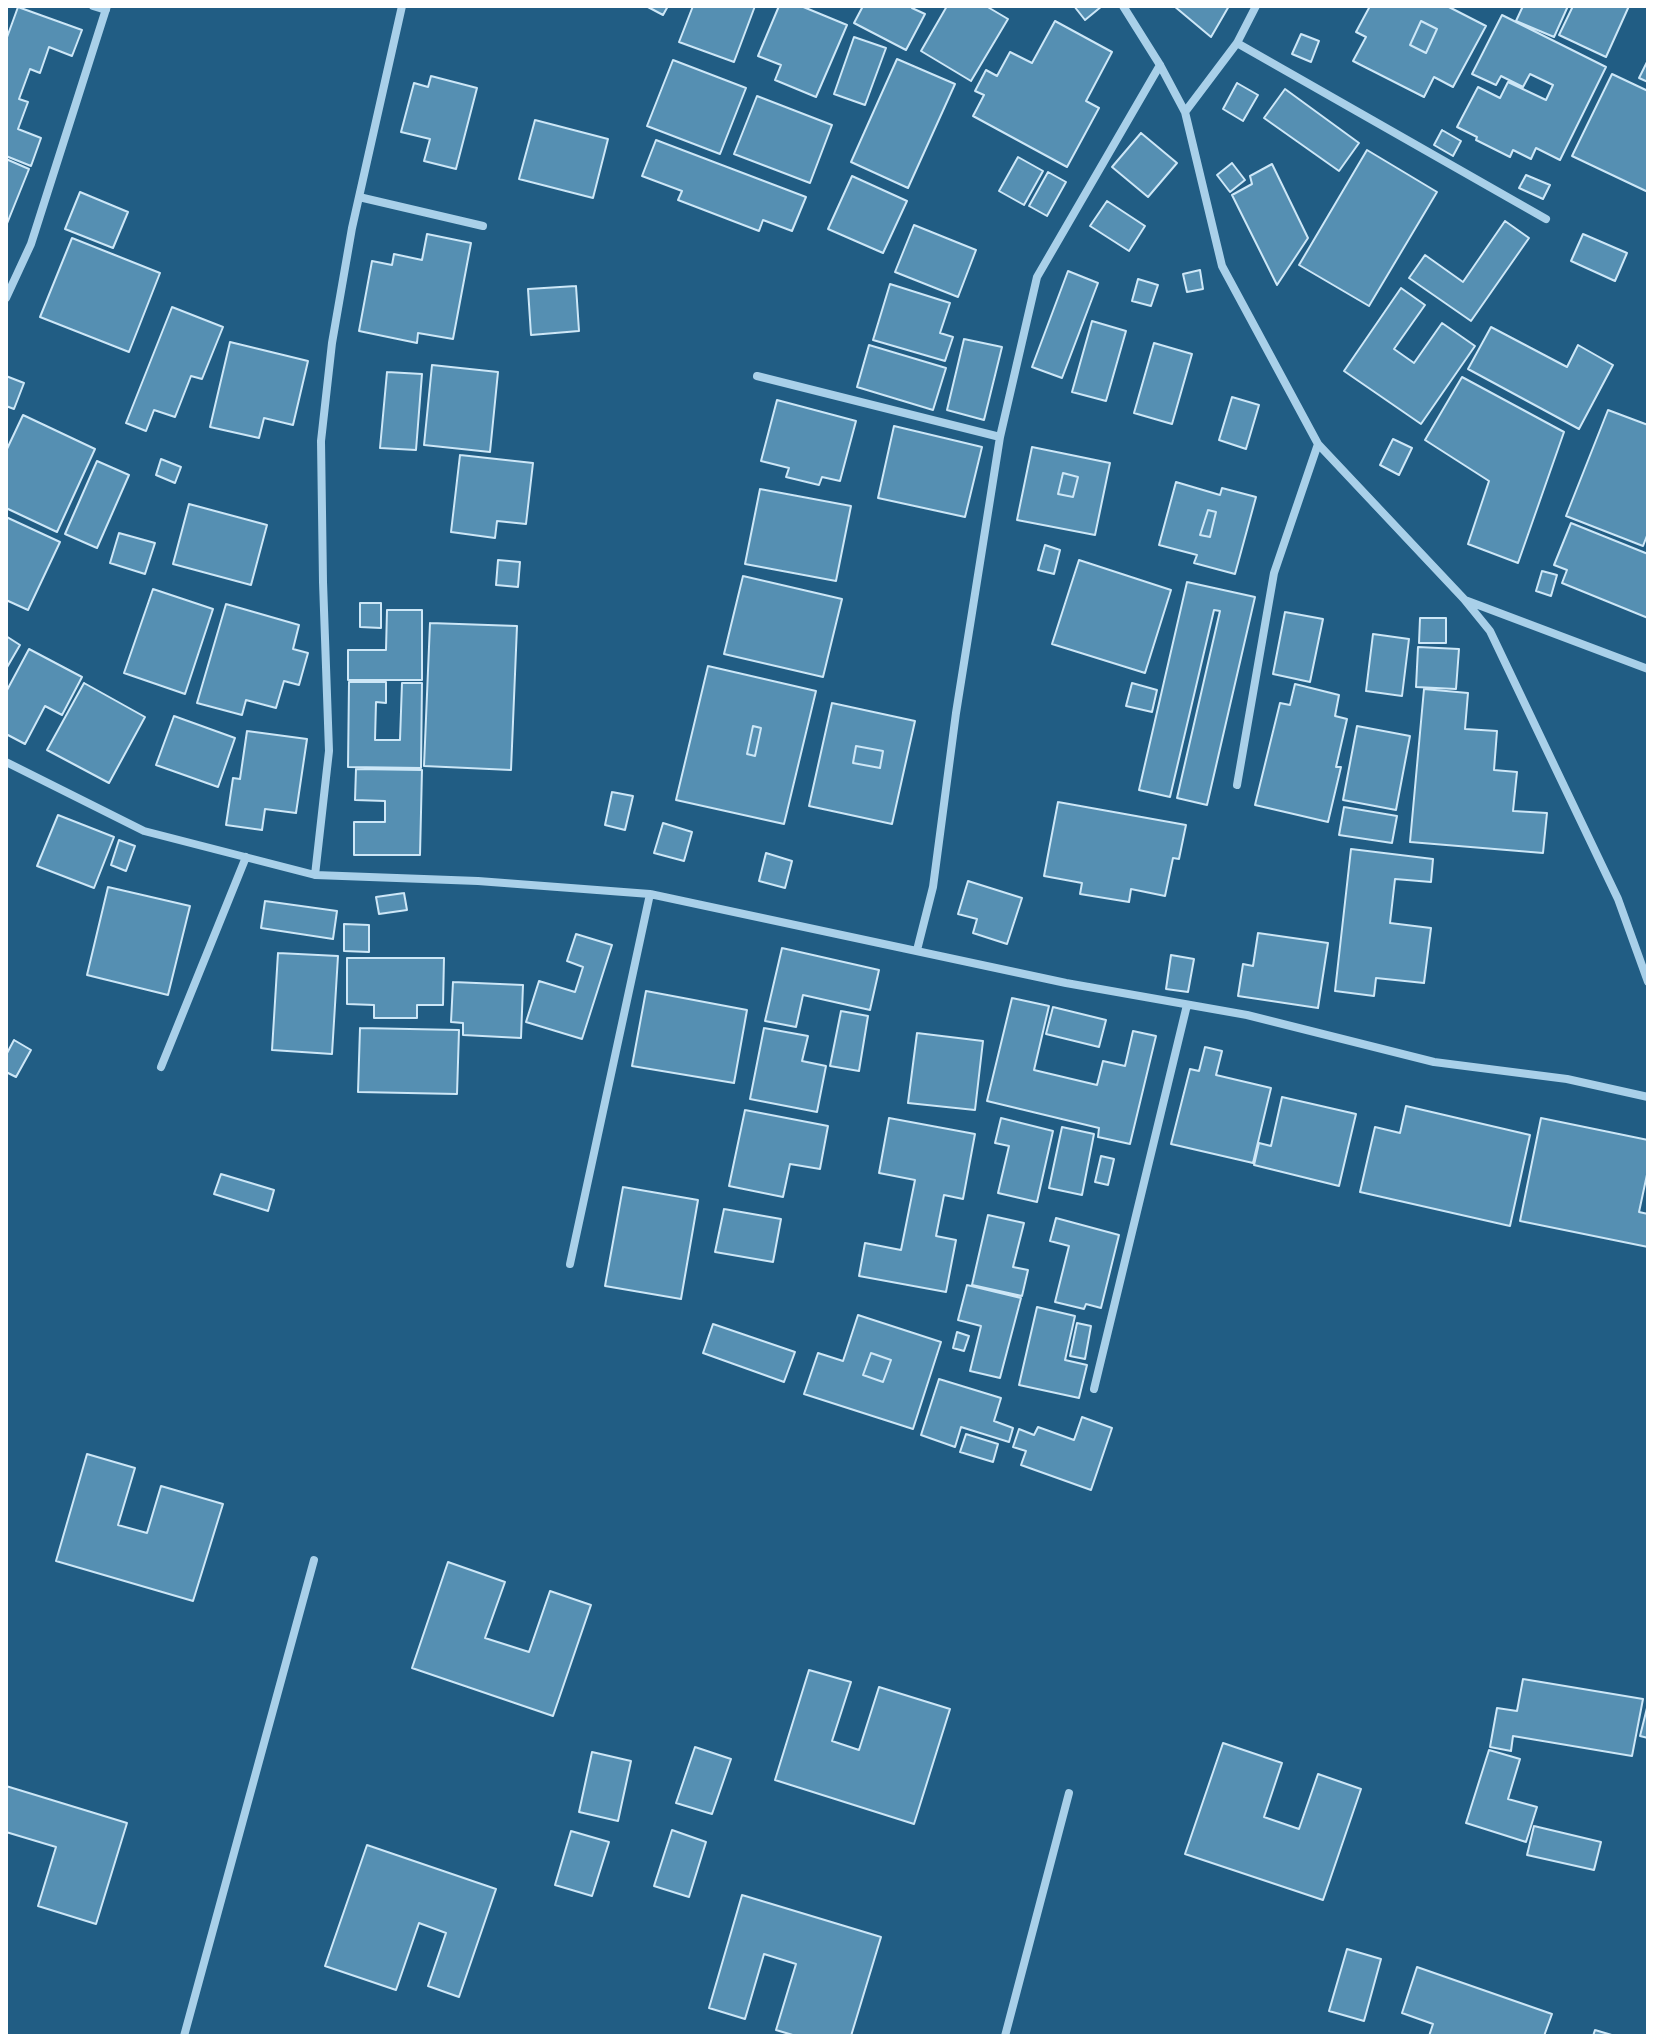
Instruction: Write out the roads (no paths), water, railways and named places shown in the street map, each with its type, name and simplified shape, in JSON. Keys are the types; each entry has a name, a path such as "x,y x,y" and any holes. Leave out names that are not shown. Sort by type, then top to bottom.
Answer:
{"street":[{"path":"6,298 31,244 106,8 93,6"},
{"path":"315,875 329,751 321,441 332,343 352,228 402,6"},
{"path":"1123,6 1185,112 1222,266 1318,444 1464,599 1490,631 1618,899 1648,982"},
{"path":"1185,112 1237,43 1256,6"},
{"path":"1237,43 1546,219"},
{"path":"917,950 933,887 956,713 1000,437 1037,277 1160,65"},
{"path":"359,197 483,226"},
{"path":"757,376 1000,437"},
{"path":"1237,785 1274,573 1318,444"},
{"path":"1464,599 1648,669"},
{"path":"6,762 144,831 315,875 478,881 650,894 1066,983 1247,1015 1434,1062 1567,1079 1648,1097"},
{"path":"161,1067 246,857"},
{"path":"570,1264 650,894"},
{"path":"1094,1389 1187,1005"},
{"path":"184,2036 314,1560"},
{"path":"1005,2036 1069,1793"}]}
